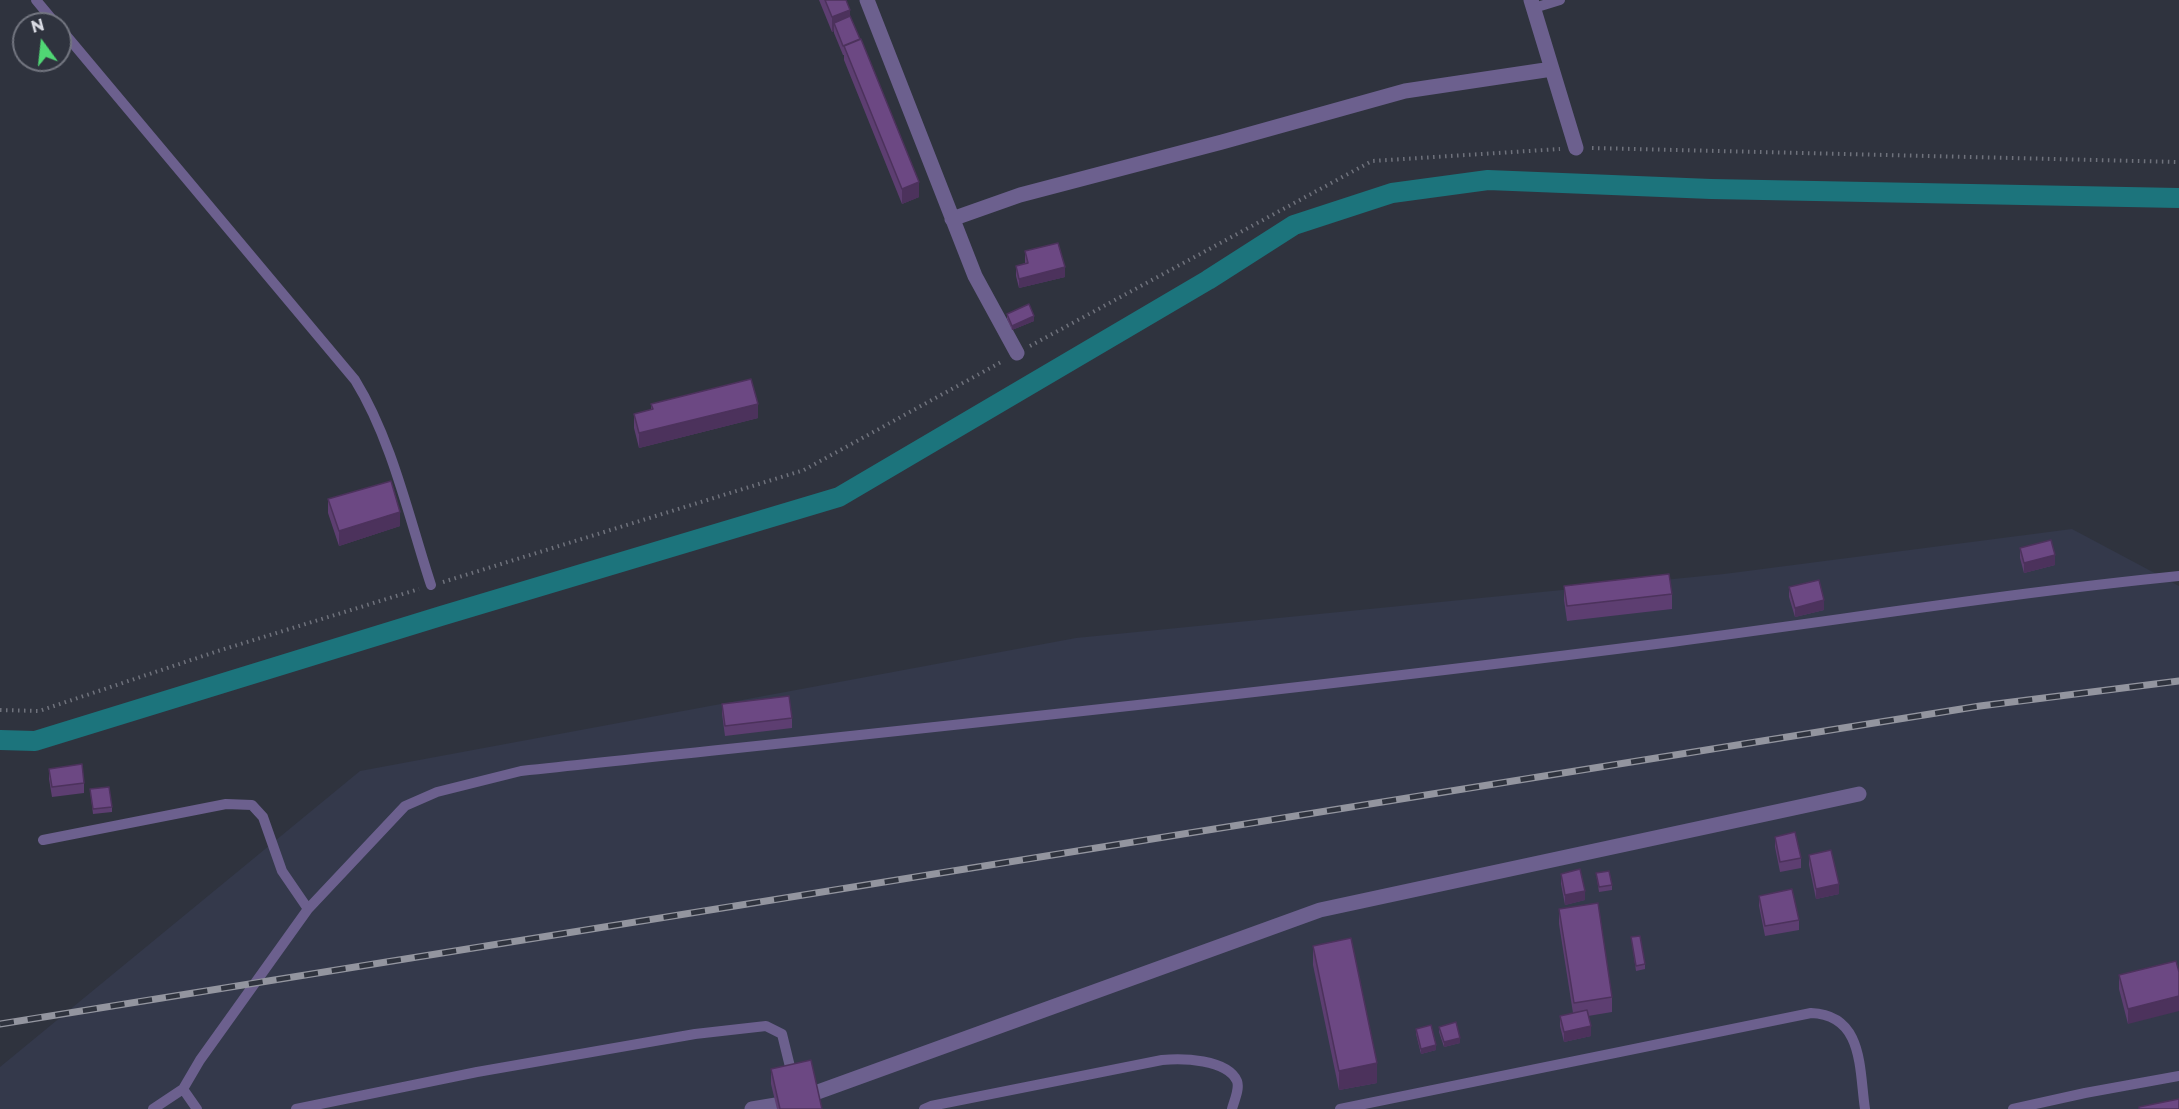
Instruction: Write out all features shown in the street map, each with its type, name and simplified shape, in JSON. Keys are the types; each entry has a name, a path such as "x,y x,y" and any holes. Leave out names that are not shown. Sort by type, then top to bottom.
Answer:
{"street":[{"path":"867,0 975,276 1017,353"},
{"path":"1533,4 1576,148"},
{"path":"952,219 1020,195 1405,91 1552,69"},
{"path":"815,1093 1320,910 1859,794"},
{"path":"752,1109 776,1105"}],"lane":[{"path":"36,0 46,12"},
{"path":"1533,4 1560,0"},
{"path":"72,42 355,380 370,404 381,431 431,585"},
{"path":"153,1109 183,1089 200,1060 309,909 405,806 437,792 521,771 1218,696 1672,642 2100,584 2179,576"},
{"path":"43,840 226,804 252,805 263,817 282,871 309,909"},
{"path":"1340,1109 1811,1013 1824,1013 1848,1028 1855,1042 1865,1109"},
{"path":"296,1109 477,1072 695,1034 766,1026 782,1034 793,1079"},
{"path":"924,1109 942,1103 1151,1062 1185,1058 1201,1060 1233,1076 1238,1087 1232,1109"},
{"path":"2013,1109 2179,1076"},
{"path":"183,1089 197,1109"}],"path":[{"path":"0,710 39,711 218,651 804,470 1372,161 1576,148 2179,162"}],"shaded area":[{"path":"2072,529 2179,586 2179,1109 0,1109 0,1067 360,771 1076,638 1724,574"}],"building":[{"path":"825,0 846,0 850,10 832,17"},
{"path":"850,16 860,39 843,46 834,23"},
{"path":"861,39 919,182 902,189 844,46"},
{"path":"1058,243 1065,267 1019,279 1016,266 1028,263 1025,251"},
{"path":"1029,304 1034,316 1012,326 1007,314"},
{"path":"751,379 758,404 639,433 634,414 653,409 651,404"},
{"path":"391,481 400,512 339,531 328,499"},
{"path":"2051,540 2055,555 2024,563 2020,548"},
{"path":"1669,574 1672,594 1567,606 1564,586"},
{"path":"1819,580 1824,600 1795,608 1789,587"},
{"path":"789,696 792,718 725,726 722,704"},
{"path":"82,764 84,783 52,787 49,769"},
{"path":"109,787 112,807 93,809 90,789"},
{"path":"1795,832 1801,858 1780,862 1775,837"},
{"path":"1831,850 1839,884 1816,889 1809,855"},
{"path":"1580,869 1585,891 1565,895 1561,874"},
{"path":"1609,871 1612,885 1599,887 1596,873"},
{"path":"1792,889 1799,920 1765,926 1759,896"},
{"path":"1598,903 1612,997 1574,1003 1559,909"},
{"path":"1640,936 1645,964 1636,966 1631,937"},
{"path":"1351,938 1377,1063 1339,1071 1313,946"},
{"path":"2176,961 2179,972 2179,996 2128,1009 2119,975"},
{"path":"1587,1010 1591,1026 1564,1032 1560,1016"},
{"path":"1456,1022 1460,1038 1444,1042 1439,1027"},
{"path":"1431,1025 1436,1045 1421,1049 1416,1029"},
{"path":"811,1060 822,1109 780,1109 771,1069"},
{"path":"2179,1099 2179,1109 2139,1109 2139,1107"}],"waterway":[{"path":"0,740 35,741 839,497 1208,280 1294,225 1392,193 1488,180 1711,189 2179,198"}],"railway":[{"path":"0,1024 1980,706 2179,681"}]}
